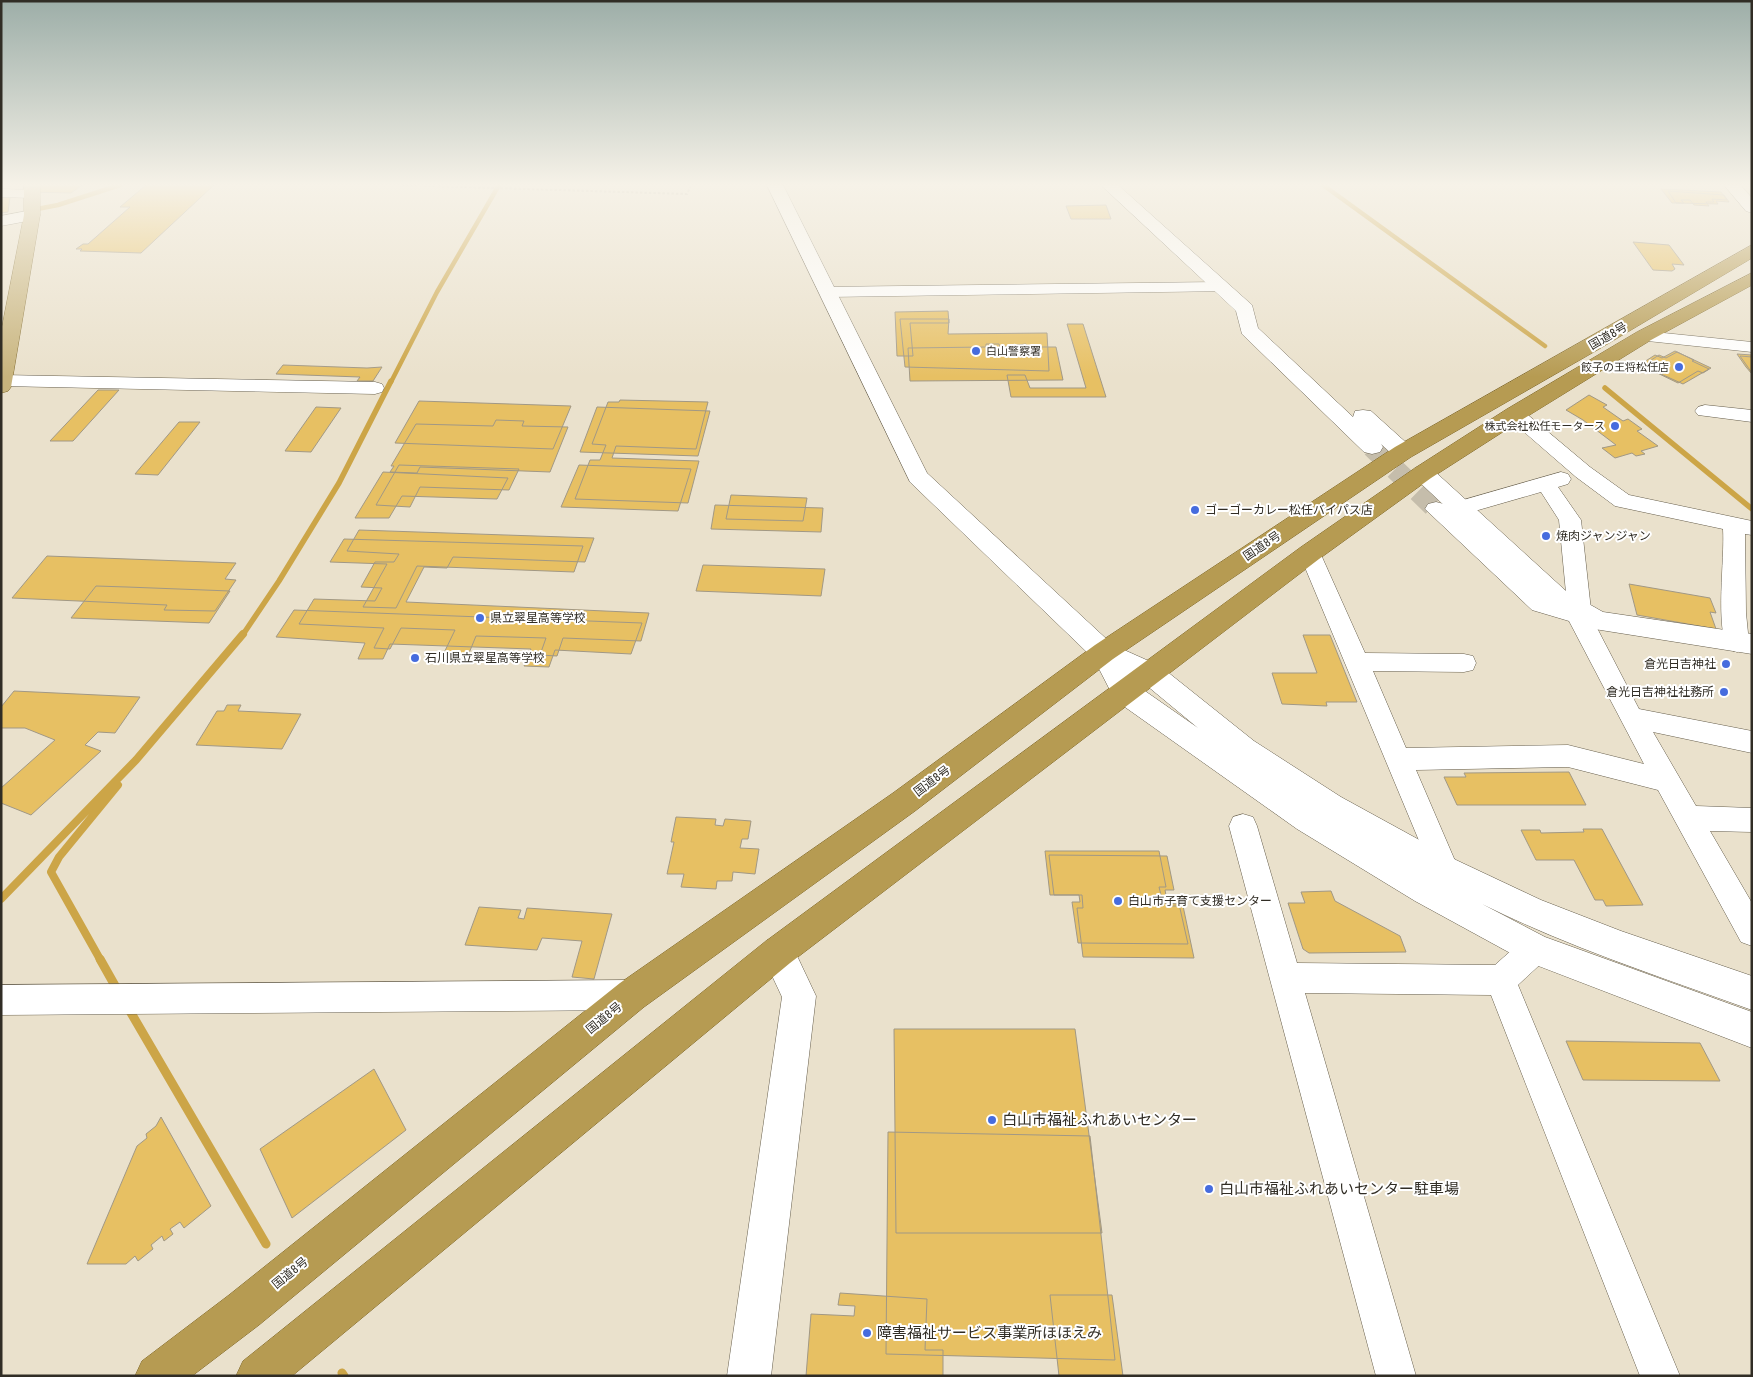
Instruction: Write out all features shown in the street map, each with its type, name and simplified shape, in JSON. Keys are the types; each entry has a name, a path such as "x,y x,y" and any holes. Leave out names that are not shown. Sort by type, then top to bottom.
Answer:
{"highway":[{"name":"国道8号","path":"157,1376 244,1310 632,995 904,802 1104,652 1413,462 1592,345 1752,250"},
{"name":"国道8号","path":"258,1376 778,952 1310,553 1413,462 1514,414 1644,336 1752,278"}],"main road":[{"path":"2,382 24,249"}],"street":[{"path":"806,249 918,477 1137,682 1308,820 1426,891 1535,949 1752,1030"},
{"path":"1180,249 1558,597 1585,616"},
{"path":"827,292 1221,287"},
{"path":"1245,309 1250,330 1372,447"},
{"path":"1644,336 1752,347"},
{"path":"2,382 375,388"},
{"path":"1705,411 1750,418"},
{"path":"1514,414 1583,472 1622,501 1743,526 1737,558 1733,616 1745,643"},
{"path":"1461,508 1583,472"},
{"path":"1546,484 1570,520 1585,616 1631,717 1752,932"},
{"path":"1436,509 1540,604 1585,616 1745,643"},
{"path":"1310,553 1399,758 1445,870"},
{"path":"1356,662 1464,663"},
{"path":"1137,682 1244,748 1314,796 1445,870 1529,911 1602,940 1752,993"},
{"path":"1631,717 1752,742"},
{"path":"1399,758 1568,756 1668,782"},
{"path":"1689,818 1752,820"},
{"path":"1243,826 1287,978 1396,1376"},
{"path":"1287,978 1501,980 1535,949"},
{"path":"749,1376 799,996 778,952"},
{"path":"1501,980 1660,1376"},
{"path":"1,1000 632,995"}],"building":[{"path":"82,249 145,249 141,253 80,251"},
{"path":"1638,249 1672,249 1684,265 1672,264 1675,269 1672,271 1653,270"},
{"path":"948,311 949,323 910,323 913,356 897,356 895,312"},
{"name":"白山警察署","path":"900,319 949,319 948,334 1047,333 1049,371 905,367"},
{"path":"1067,324 1083,324 1106,397 1011,397 1007,375 1025,375 1030,388 1086,388"},
{"path":"986,344 999,344 1000,347 1026,344 1027,347 1056,347 1063,380 910,381 908,348 986,347"},
{"name":"餃子の王将松任店","path":"1675,351 1711,368 1703,373 1698,371 1678,383 1647,368 1652,365 1644,362 1655,355 1662,358"},
{"name":"餃子の王将松任店","path":"1677,352 1709,369 1683,384 1650,369 1656,365 1648,362 1659,355 1666,358"},
{"path":"1737,354 1752,355 1752,374 1746,367"},
{"path":"1740,356 1752,357 1752,373"},
{"path":"283,365 382,367 373,381 357,381 360,377 276,374"},
{"path":"98,390 119,390 73,441 50,441"},
{"path":"1589,395 1607,405 1603,407 1623,421 1628,419 1642,429 1637,431 1658,446 1641,451 1645,454 1636,456 1632,453 1615,458 1602,448 1616,445 1583,420 1566,410"},
{"path":"620,400 708,402 696,449 616,446 612,458 699,461 688,503 575,499 590,460 600,460 606,445 592,444 608,402 619,402"},
{"path":"419,401 571,406 553,449 395,443"},
{"path":"316,407 341,408 311,452 285,451"},
{"path":"597,407 710,411 698,456 580,452"},
{"path":"496,420 524,421 522,426 568,427 550,472 420,467 417,473 390,472 394,466 391,466 416,424 493,426"},
{"path":"179,422 200,422 158,475 135,474"},
{"path":"399,465 519,469 509,490 420,487 410,507 376,505"},
{"path":"579,465 691,469 678,511 561,507"},
{"path":"383,472 508,478 497,499 402,496 389,518 355,518"},
{"path":"731,495 807,498 803,521 726,519"},
{"path":"715,505 823,508 821,532 711,529"},
{"path":"359,530 594,538 585,562 453,557 447,568 424,567 406,602 649,613 641,641 563,638 557,656 540,655 546,638 476,636 467,658 442,657 455,630 401,628 390,649 374,648 384,628 299,624 314,599 375,601 382,588 361,587 375,562 394,562 399,554 347,551"},
{"path":"344,539 583,546 574,572 417,566 396,608 363,607 387,564 330,562"},
{"path":"47,556 236,563 225,579 236,580 215,611 164,610 167,605 12,598"},
{"path":"703,565 825,569 821,596 696,591"},
{"path":"1629,584 1710,598 1716,613 1710,612 1716,629 1637,615"},
{"path":"96,586 230,591 209,623 71,618"},
{"path":"294,610 642,623 631,654 555,650 549,667 524,666 531,649 390,644 383,659 358,659 365,643 276,637"},
{"path":"1303,635 1330,635 1357,702 1326,702 1327,706 1282,704 1272,673 1317,673"},
{"path":"14,691 140,697 115,733 98,732 85,745 101,751 31,815 1,803 1,788 55,740 25,728 1,728 1,707"},
{"path":"227,705 241,705 238,711 301,714 282,749 196,745 217,711 224,711"},
{"path":"1569,772 1586,805 1457,805 1444,777 1466,777 1464,773"},
{"path":"676,817 716,819 715,825 723,826 725,819 751,821 748,839 742,839 740,848 759,849 755,874 733,872 732,881 717,881 716,889 681,887 684,874 667,874 674,842 671,842"},
{"path":"1583,829 1602,829 1643,905 1606,906 1603,900 1595,900 1574,860 1536,860 1521,830 1540,830 1541,833 1584,832"},
{"name":"白山市子育て支援センター","path":"1045,851 1159,851 1166,887 1159,887 1163,903 1179,904 1188,944 1078,943 1072,902 1080,902 1079,895 1050,895"},
{"name":"白山市子育て支援センター","path":"1049,855 1167,856 1174,890 1165,890 1168,906 1183,906 1194,958 1083,957 1077,908 1083,908 1082,895 1054,895"},
{"path":"1331,891 1335,901 1400,936 1406,952 1309,953 1303,949 1288,903 1305,903 1301,892"},
{"path":"479,907 521,910 518,918 524,919 527,908 612,914 594,979 572,977 582,941 542,938 537,950 465,945"},
{"name":"白山市福祉ふれあいセンター","path":"894,1029 1075,1029 1102,1233 896,1233"},
{"path":"1566,1041 1700,1043 1720,1081 1583,1080"},
{"path":"374,1069 406,1130 292,1218 260,1149"},
{"path":"161,1117 211,1206 184,1228 180,1222 170,1229 173,1234 164,1241 162,1236 151,1245 153,1249 138,1261 135,1256 126,1264 87,1264 137,1146 147,1138 146,1134 156,1126"},
{"path":"888,1132 1090,1136 1115,1360 886,1354"},
{"name":"障害福祉サービス事業所ほほえみ","path":"840,1293 927,1299 925,1350 943,1350 943,1376 806,1376 811,1314 854,1316 855,1306 838,1305"},
{"path":"1050,1295 1112,1295 1123,1376 1059,1376"}],"waterway":[{"path":"391,382 437,292 462,249"},
{"path":"1412,249 1545,346"},
{"path":"242,636 279,581 339,483 391,381"},
{"path":"1605,388 1752,509"},
{"path":"1,899 136,760 243,634"},
{"path":"101,961 51,872 59,857 118,785"},
{"path":"100,959 118,991"},
{"path":"127,1006 266,1244"}],"tunnel":[{"path":"1372,447 1436,509"}],"place":[{"name":"白山警察署","path":"976,351"},
{"name":"餃子の王将松任店","path":"1679,367"},
{"name":"株式会社松任モータース","path":"1615,426"},
{"name":"ゴーゴーカレー松任バイパス店","path":"1195,510"},
{"name":"焼肉ジャンジャン","path":"1546,536"},
{"name":"県立翠星高等学校","path":"480,618"},
{"name":"石川県立翠星高等学校","path":"415,658"},
{"name":"倉光日吉神社","path":"1726,664"},
{"name":"倉光日吉神社社務所","path":"1724,692"},
{"name":"白山市子育て支援センター","path":"1118,901"},
{"name":"白山市福祉ふれあいセンター","path":"992,1120"},
{"name":"白山市福祉ふれあいセンター駐車場","path":"1209,1189"},
{"name":"障害福祉サービス事業所ほほえみ","path":"867,1333"}]}
